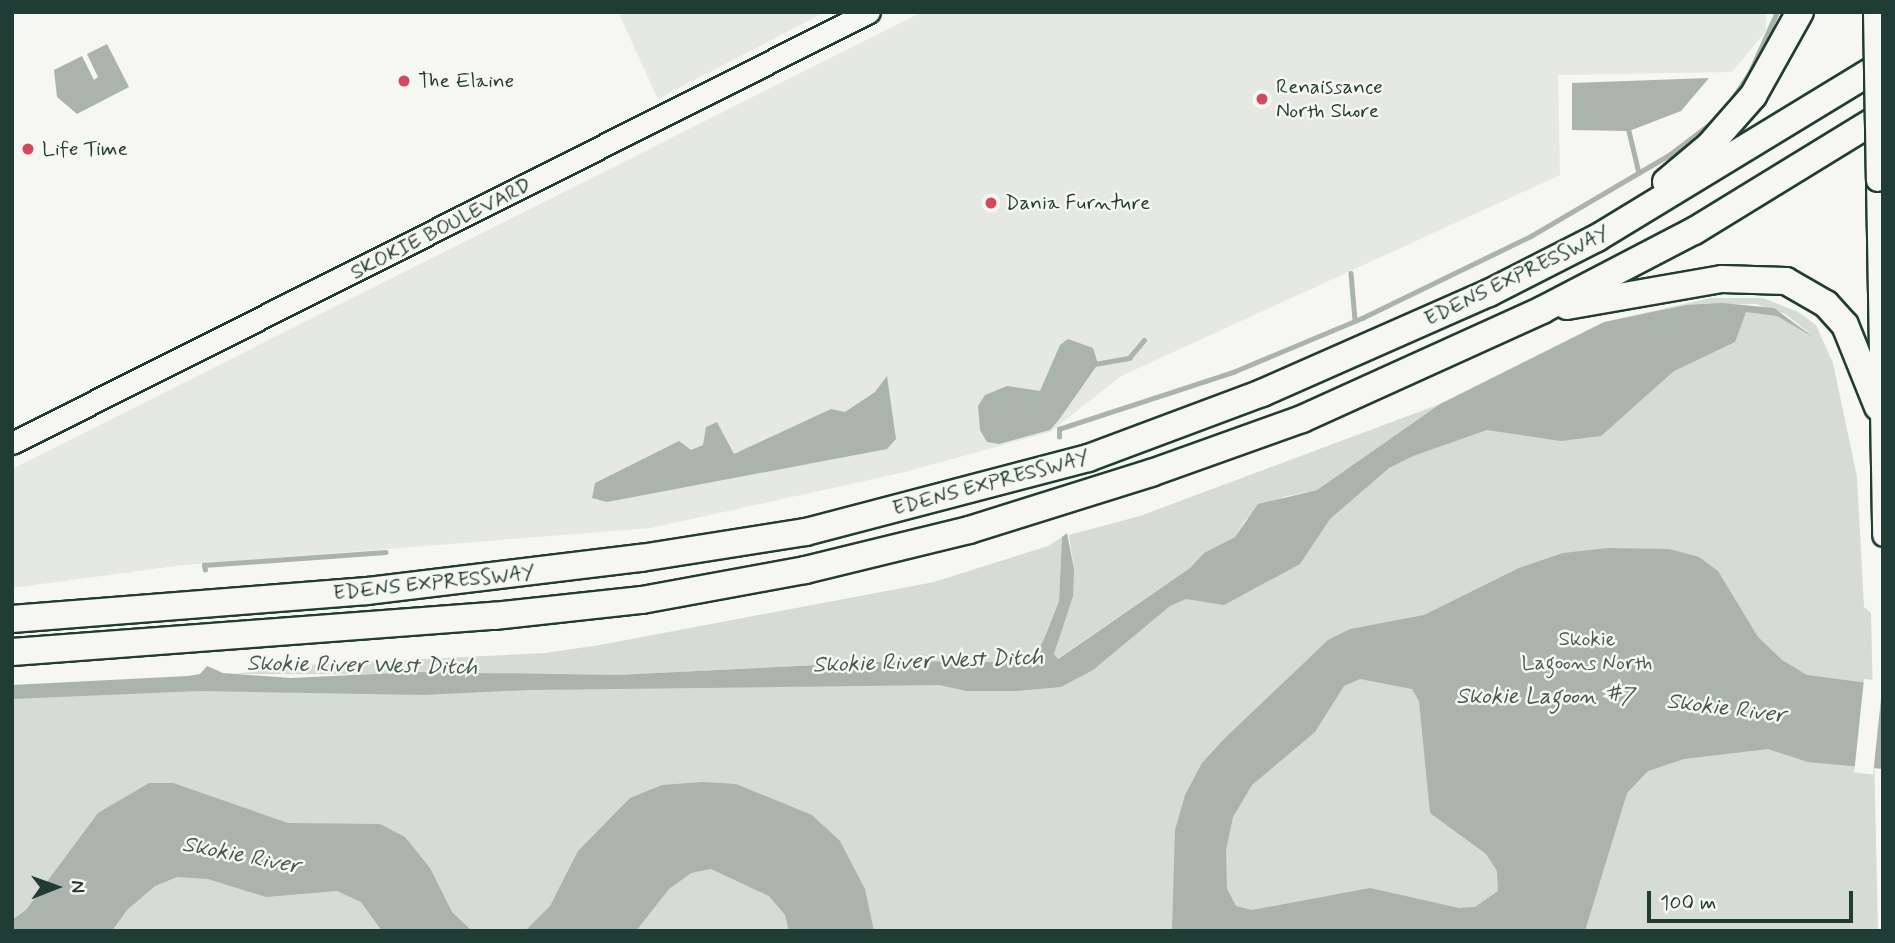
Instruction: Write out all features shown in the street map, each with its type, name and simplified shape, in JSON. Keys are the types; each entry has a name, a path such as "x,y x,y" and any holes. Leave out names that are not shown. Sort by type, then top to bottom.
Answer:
{"highway":[{"path":"1597,238 1709,146 1754,96 1800,12"},
{"name":"EDENS EXPRESSWAY","path":"12,618 538,573 806,532 1088,458 1262,393 1489,293 1597,238 1883,64"},
{"name":"EDENS EXPRESSWAY","path":"12,652 494,616 642,600 805,570 969,530 1151,473 1302,419 1542,310 1694,231 1883,115"},
{"path":"1542,310 1722,279 1786,281 1826,304 1845,325 1878,407"}],"main road":[{"name":"SKOKIE BOULEVARD","path":"12,443 869,12"},
{"path":"1874,12 1878,407 1883,536"}],"shaded area":[{"path":"618,12 825,12 658,99"},
{"path":"922,12 1766,12 1766,31 1732,72 1558,75 1560,175 1121,376 1050,432 905,472 651,528 183,565 12,588 12,469"}],"green space":[{"name":"Skokie Lagoons North","path":"1711,298 1763,298 1798,312 1816,325 1833,363 1857,477 1864,607 1871,613 1878,931 12,931 12,692 1030,679 1335,494 1696,310 1777,312 1811,334 1785,314 1756,304 1686,305 1604,322"},
{"path":"1440,404 1317,490 1283,497 1246,519 1235,537 1204,553 1190,568 1057,659 1054,654 1074,569 1069,535 1140,516"},
{"path":"1062,537 1059,601 1044,639 1036,654 1009,662 900,661 616,675 234,674 305,665 545,653 600,645 934,582 1048,546"}],"water":[{"path":"107,44 129,87 77,114 57,97 54,70 82,56 94,80 98,77 87,54"},
{"path":"1709,78 1681,111 1629,131 1572,130 1572,83"},
{"name":"Skokie River West Ditch","path":"1722,303 1774,308 1813,337 1777,316 1746,312 1735,342 1674,371 1601,436 1561,441 1487,430 1413,456 1389,468 1330,519 1300,564 1224,605 1186,599 1170,606 1093,670 1061,687 1015,691 967,691 939,685 528,690 423,695 199,691 12,699 12,685 188,676 200,674 207,666 223,673 291,678 417,672 616,675 900,661 1009,662 1036,654 1044,639 1059,601 1062,537 1067,533 1074,569 1073,596 1054,654 1058,659 1190,568 1204,553 1235,537 1258,504 1317,490 1440,404 1604,322 1686,305"},
{"path":"1068,339 1093,348 1098,364 1058,421 1050,430 999,444 987,442 980,430 978,406 985,395 1007,386 1040,391 1060,345"},
{"path":"887,376 896,439 887,449 607,502 592,498 595,483 679,441 691,450 703,445 706,427 717,422 734,454 831,409 845,412 875,392"},
{"name":"Skokie Lagoon #7","path":"1608,548 1669,549 1699,557 1718,571 1758,637 1782,660 1807,675 1883,685 1883,769 1808,762 1768,749 1684,759 1648,771 1627,793 1585,931 1172,931 1175,830 1185,795 1202,763 1225,738 1328,640 1350,629 1424,615 1519,568 1563,553","holes":["1360,679 1412,689 1419,701 1430,813 1486,854 1497,871 1498,891 1475,907 1459,908 1370,888 1252,910 1236,906 1227,889 1226,850 1233,817 1252,785 1315,732 1344,686"]},
{"path":"703,782 736,784 812,815 840,841 865,889 874,931 789,931 785,915 769,896 711,869 691,873 669,889 636,931 525,931 550,906 578,851 630,798 662,785"},
{"name":"Skokie River","path":"149,783 173,783 288,823 380,824 405,837 430,868 452,912 472,931 382,931 361,902 337,891 266,897 208,879 177,877 155,886 127,910 112,931 12,931 12,920 26,910 98,813"}],"pier":[{"path":"1864,679 1883,681 1873,774 1854,772"}],"waterway":[{"path":"1727,107 1750,72 1777,12"},
{"path":"1059,437 1059,429 1233,372 1362,318 1531,236 1669,155 1714,121"},
{"path":"1629,131 1639,173"},
{"path":"1351,273 1355,320"},
{"path":"1095,364 1129,358 1144,340"},
{"path":"205,570 204,565 386,552"}],"place":[{"name":"The Elaine","path":"404,81"},
{"name":"Renaissance North Shore","path":"1262,99"},
{"name":"Life Time","path":"28,149"},
{"name":"Dania Furnture","path":"991,203"}]}
